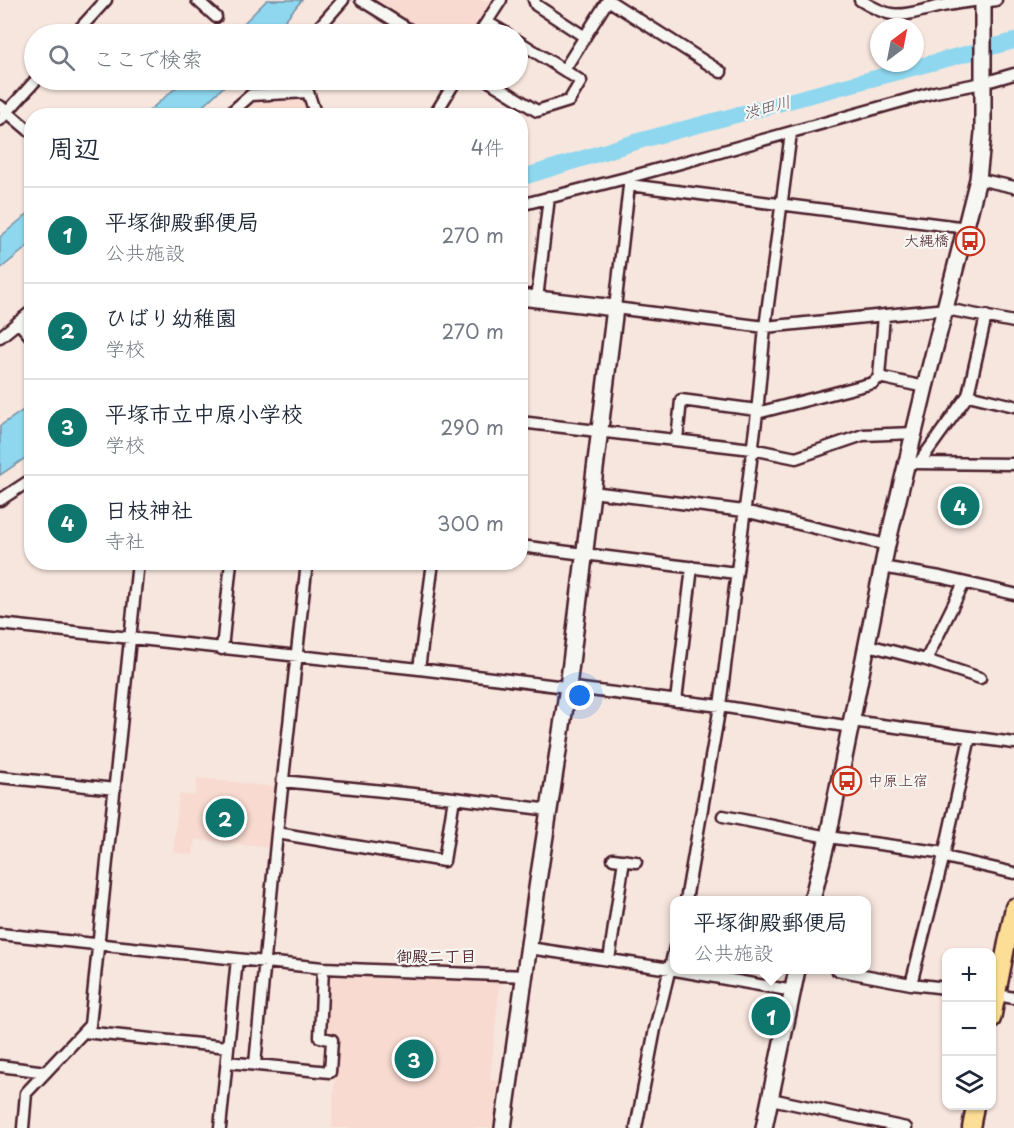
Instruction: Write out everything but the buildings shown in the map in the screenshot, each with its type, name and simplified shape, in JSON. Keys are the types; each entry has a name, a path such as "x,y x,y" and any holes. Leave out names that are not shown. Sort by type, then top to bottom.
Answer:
{"main road":[{"path":"996,985 1014,907"},
{"path":"971,1128 974,1110"}],"street":[{"path":"84,24 106,0"},
{"path":"197,0 216,17"},
{"path":"323,24 343,0"},
{"path":"361,0 400,24"},
{"path":"490,24 487,22 501,0"},
{"path":"534,0 536,4 585,37"},
{"path":"564,70 608,0 721,72"},
{"path":"813,896 852,724 887,544 913,463 914,433 978,179 983,133 985,2 942,6 904,15 885,13 860,0"},
{"path":"503,90 537,111 569,101 581,81 528,47"},
{"path":"528,202 630,181 935,92 1014,74"},
{"path":"24,128 2,112 25,90"},
{"path":"439,108 450,90"},
{"path":"236,108 251,95 308,92 313,108"},
{"path":"687,896 720,706 757,411 765,327 791,133"},
{"path":"978,179 1014,187"},
{"path":"630,181 967,228"},
{"path":"503,1128 568,687 630,181"},
{"path":"537,299 549,197"},
{"path":"528,298 765,327 946,309 1014,322"},
{"path":"677,440 681,400 757,411 873,383 879,378 884,315"},
{"path":"913,463 968,395 986,316"},
{"path":"0,337 24,317"},
{"path":"18,322 24,329"},
{"path":"879,378 925,387"},
{"path":"968,395 1014,406"},
{"path":"528,423 752,449 796,458 863,435 914,433"},
{"path":"913,463 1014,464"},
{"path":"0,500 24,484"},
{"path":"592,492 744,511 887,544"},
{"path":"528,547 736,573"},
{"path":"676,701 692,567"},
{"path":"882,567 1014,594"},
{"path":"23,1128 26,1093 90,1025 137,570"},
{"path":"222,649 230,570"},
{"path":"255,1064 282,781 306,570"},
{"path":"419,669 432,570"},
{"path":"926,660 964,583"},
{"path":"0,624 419,669 1014,743"},
{"path":"868,645 926,660 980,678"},
{"path":"911,984 944,855 970,737"},
{"path":"0,777 116,789"},
{"path":"282,781 550,810"},
{"path":"277,833 444,861 454,798"},
{"path":"723,816 828,837 938,852 1014,873"},
{"path":"609,960 624,860"},
{"path":"0,934 323,968 526,976"},
{"path":"530,948 670,969 644,1078 636,1128"},
{"path":"220,1128 237,959"},
{"path":"227,1062 330,1072 332,1040 320,1037 323,968"},
{"path":"698,974 792,991"},
{"path":"764,1128 796,974"},
{"path":"862,974 942,988"},
{"path":"996,994 1014,998"},
{"path":"84,1032 228,1047"},
{"path":"0,1066 46,1072"},
{"path":"771,1099 906,1128"}],"shaded area":[{"path":"371,0 495,0 479,24 409,24"},
{"path":"295,98 301,100 309,108 248,108 258,100"},
{"path":"197,778 276,787 270,848 195,839 193,855 173,852 179,794 195,796"},
{"path":"331,975 500,980 490,1080 508,1082 498,1128 332,1128 337,1038 324,1033 327,978"}],"water":[{"path":"267,0 302,0 282,24 243,24"},
{"path":"173,90 220,90 201,108 152,108"},
{"path":"24,217 24,250 0,269 0,237"},
{"path":"24,410 24,459 0,475 0,426"}],"waterway":[{"name":"渋田川","path":"528,176 642,140 1014,41"}],"place":[{"name":"大縄橋","path":"970,241"},
{"name":"日枝神社","path":"960,506"},
{"name":"中原上宿","path":"847,781"},
{"name":"ひばり幼稚園","path":"225,818"},
{"name":"平塚御殿郵便局","path":"771,1016"},
{"name":"平塚市立中原小学校","path":"414,1059"}],"district":[{"name":"御殿二丁目","path":"436,956"}]}
